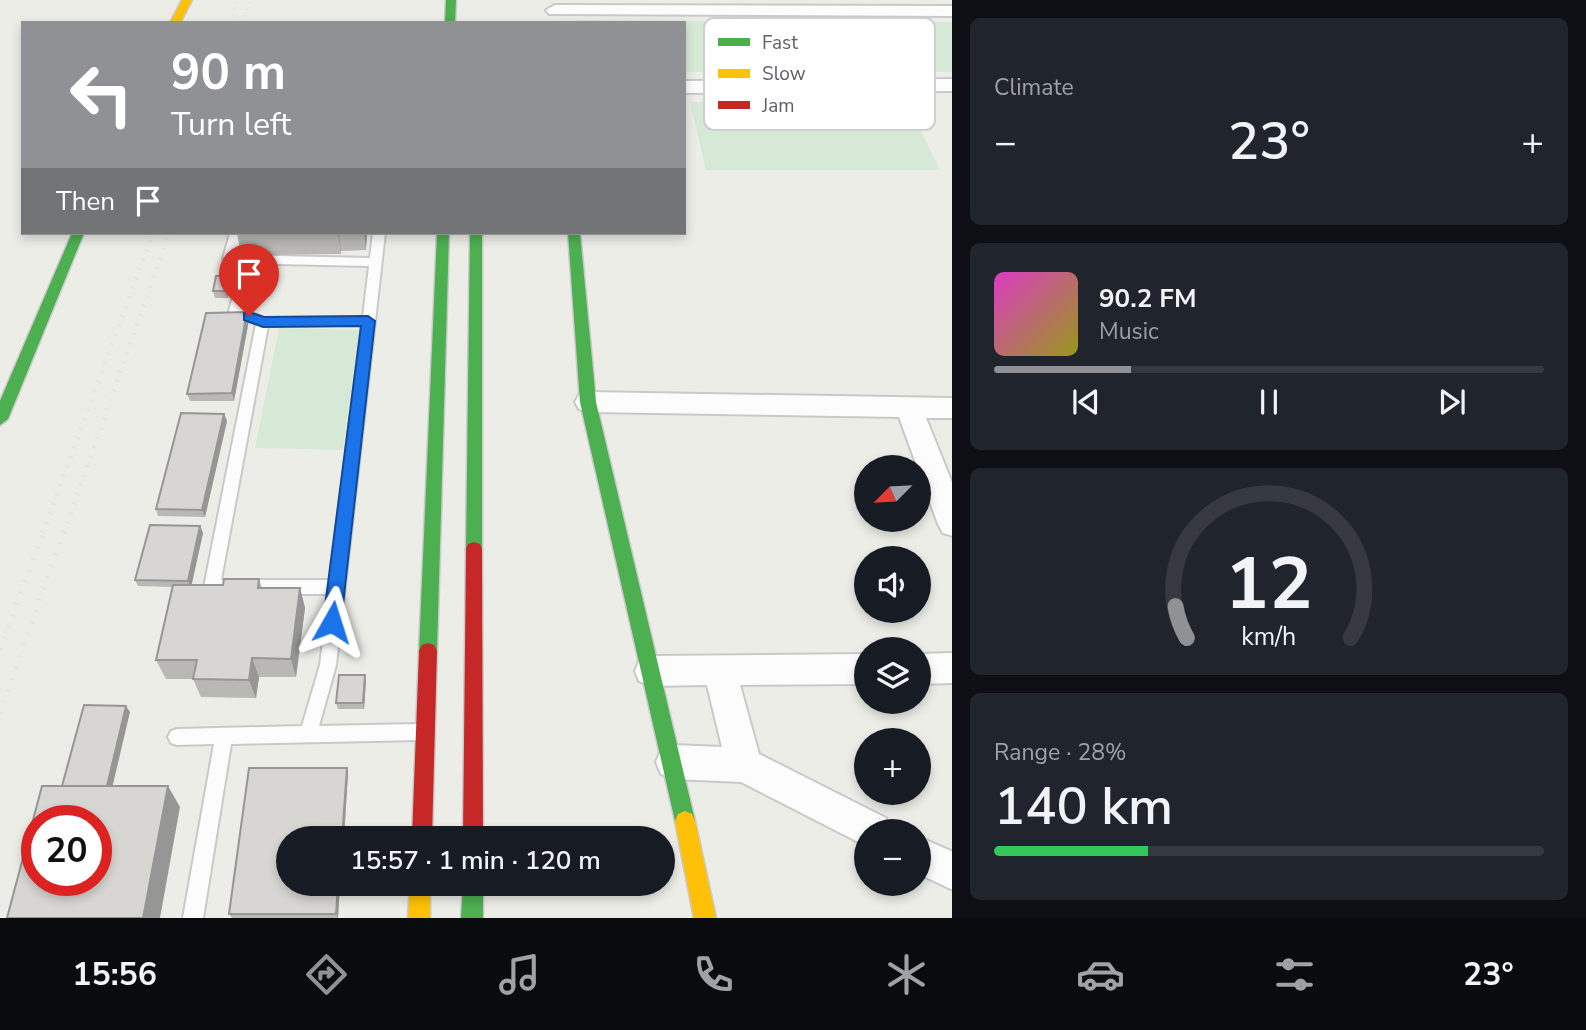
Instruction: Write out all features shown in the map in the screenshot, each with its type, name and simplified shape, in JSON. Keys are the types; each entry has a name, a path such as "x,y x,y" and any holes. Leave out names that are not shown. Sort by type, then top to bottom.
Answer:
{"main road":[{"path":"176,21 187,0"},
{"path":"450,21 451,0"},
{"path":"0,419 77,235"},
{"path":"422,826 443,235"},
{"path":"473,826 476,235"},
{"path":"574,235 588,402 673,762 705,918"},
{"path":"419,918 420,896"},
{"path":"472,896 472,918"}],"street":[{"path":"555,11 952,10"},
{"path":"686,87 704,87"},
{"path":"588,402 952,408"},
{"path":"909,408 952,521"},
{"path":"931,669 952,668"},
{"path":"651,671 854,669"},
{"path":"720,670 744,765"},
{"path":"673,762 744,765 854,821"},
{"path":"931,861 952,872"}],"lane":[{"path":"235,235 229,259 375,262"},
{"path":"308,735 328,665 379,235"},
{"path":"245,275 235,311 263,322 368,321"},
{"path":"263,322 212,587 336,587"},
{"path":"177,737 425,732"},
{"path":"192,918 224,737"}],"green space":[{"path":"575,21 704,21 704,72 686,72 686,21"},
{"path":"935,22 952,22 952,72 935,72"},
{"path":"690,102 704,102 704,130 920,130 940,170 706,170"},
{"path":"279,328 359,330 343,450 255,448"}],"building":[{"path":"230,275 227,291 213,291 216,276"},
{"path":"247,312 232,393 187,394 206,313"},
{"path":"181,413 224,414 202,510 156,509"},
{"path":"150,525 200,526 188,581 135,580"},
{"path":"224,579 259,579 258,588 300,588 291,659 252,658 249,680 193,679 197,660 156,660 173,585 223,585"},
{"path":"339,675 365,675 363,703 336,703"},
{"path":"84,705 126,706 107,786 62,786"},
{"path":"249,768 347,768 343,826 276,826 276,896 337,896 336,914 229,914"},
{"path":"42,786 168,786 143,918 7,918 21,865 21,896 112,896 112,805 37,805"}],"railway":[{"path":"231,21 238,0"},
{"path":"243,21 250,0"},
{"path":"43,533 152,235"},
{"path":"64,533 168,235"},
{"path":"0,650 44,531"},
{"path":"0,714 64,531"}],"traffic: fast":[{"path":"450,21 451,0"},
{"path":"0,419 77,235"},
{"path":"428,651 443,235"},
{"path":"474,549 476,235"},
{"path":"574,235 588,402 685,821"},
{"path":"472,918 473,896"}],"traffic: slow":[{"path":"176,21 187,0"},
{"path":"685,821 705,918"},
{"path":"419,918 420,896"}],"traffic: jam":[{"path":"473,826 474,549"},
{"path":"422,826 428,651"}],"route":[{"path":"249,316 263,322 368,321 332,622"}]}
